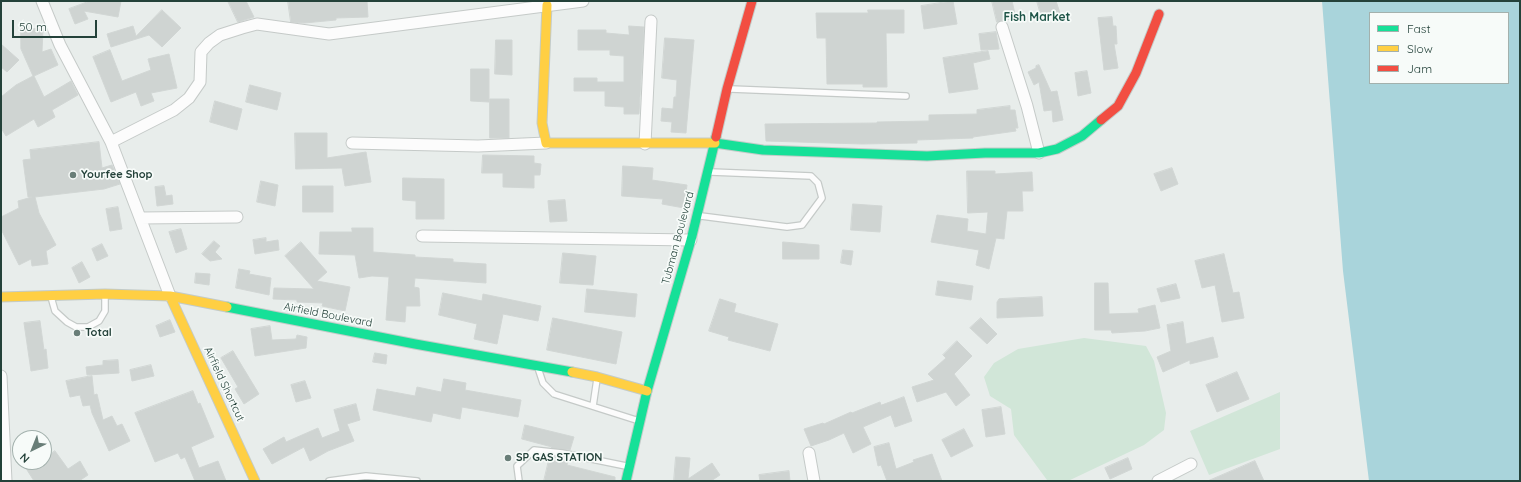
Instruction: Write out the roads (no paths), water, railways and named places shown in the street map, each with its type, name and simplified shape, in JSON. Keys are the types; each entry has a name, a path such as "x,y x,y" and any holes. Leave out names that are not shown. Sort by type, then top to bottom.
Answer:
{"main road":[{"name":"Tubman Boulevard","path":"626,481 647,392 691,240 727,89 752,1"},
{"path":"547,5 542,123 546,144 714,144 763,150 927,156 985,153 1039,153 1057,149 1082,136 1118,106 1136,73 1158,14"},
{"name":"Airfield Boulevard","path":"1,297 105,294 170,296 415,344 597,377 647,392"},
{"name":"Airfield Shortcut","path":"170,296 255,481"}],"street":[{"path":"42,1 60,45 111,142 170,296"},
{"path":"111,142 174,110 189,98 200,82 202,52 209,43 220,35 235,30 257,24 329,34 583,1"},
{"path":"644,144 651,21"},
{"path":"1002,26 1027,106 1039,153"},
{"path":"352,143 478,146 546,144"},
{"path":"140,218 237,217"},
{"path":"422,236 691,240"},
{"path":"1,376 6,481"},
{"path":"809,453 814,481"},
{"path":"1158,481 1191,464"}],"lane":[{"path":"727,89 906,96"},
{"path":"696,216 787,227 802,225 822,198 818,182 811,176 708,172"},
{"path":"50,295 55,311 66,322 76,327 88,327 99,321 105,311 105,294"},
{"path":"537,365 543,383 554,394 640,421"},
{"path":"593,406 597,377"},
{"path":"519,481 517,466 534,450 562,453 630,466"},
{"path":"329,481 366,476 417,481"}],"water":[{"path":"1322,1 1520,1 1520,481 1369,481 1343,271"}],"place":[{"name":"Yourfee Shop","path":"73,175"},
{"name":"Total","path":"77,333"},
{"name":"SP GAS STATION","path":"508,458"}],"district":[{"name":"Fish Market","path":"1037,17"}]}
